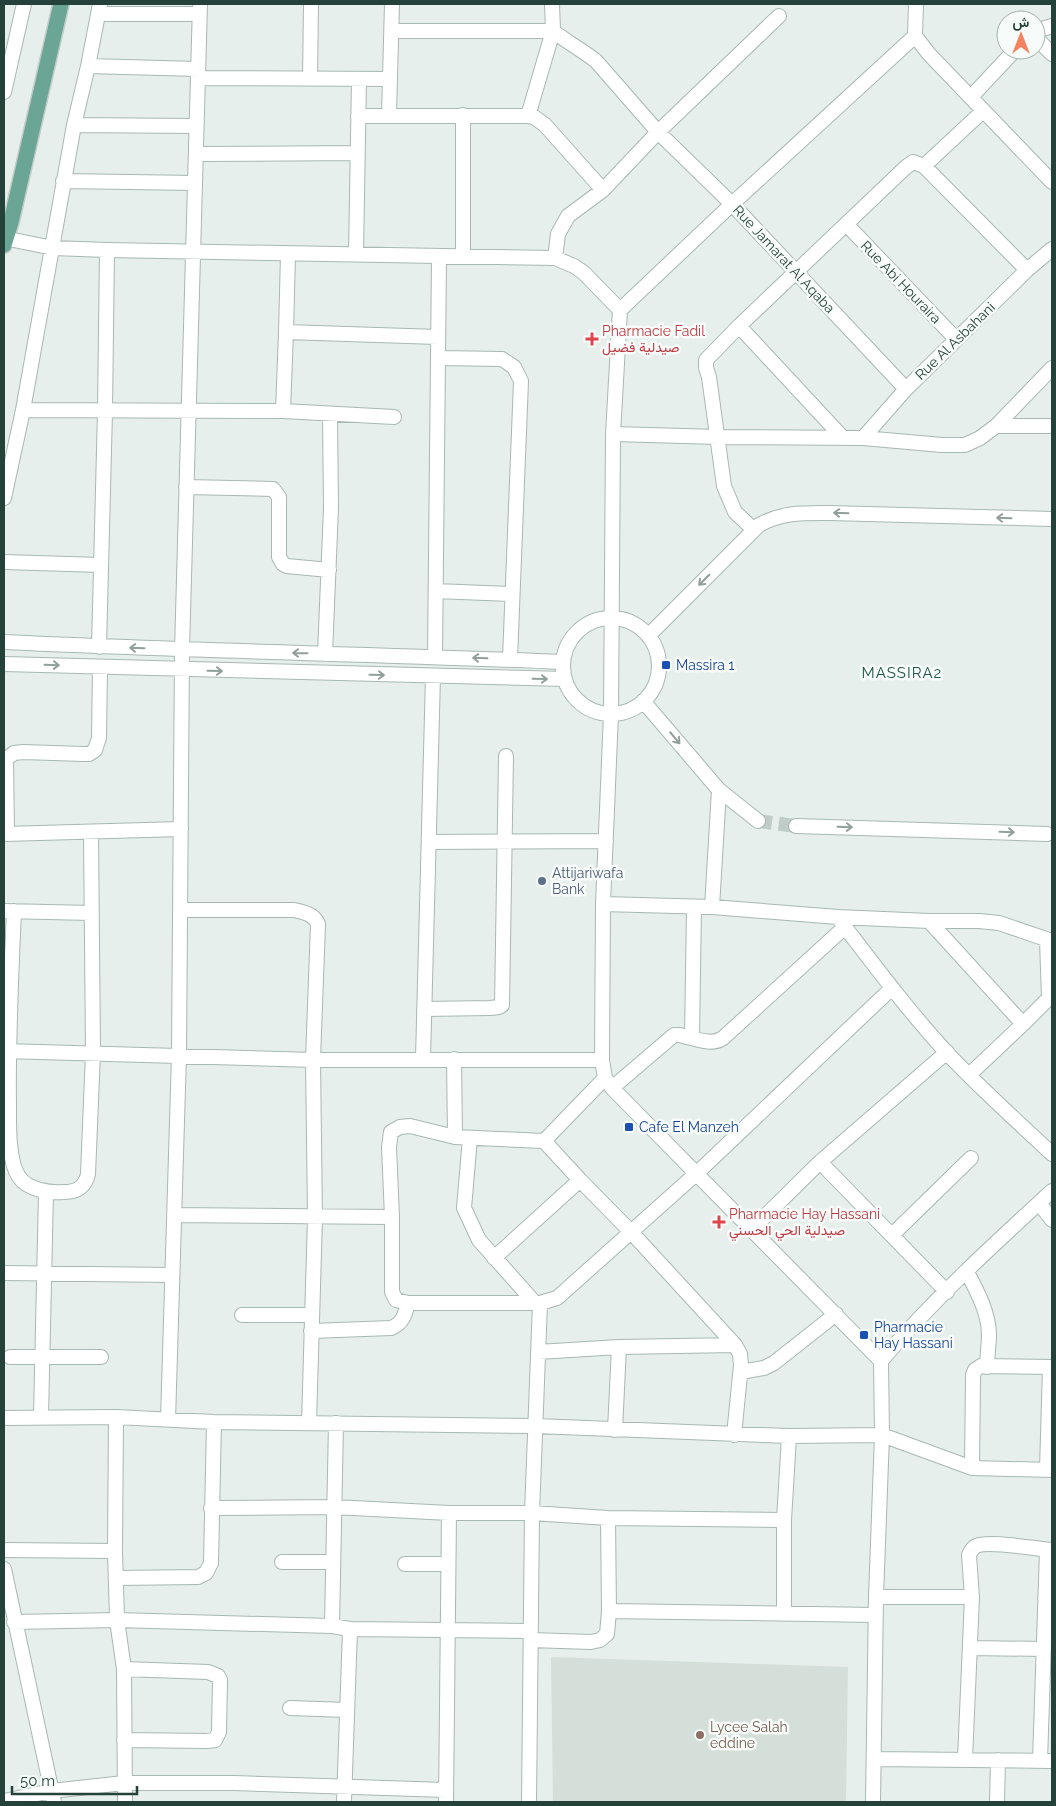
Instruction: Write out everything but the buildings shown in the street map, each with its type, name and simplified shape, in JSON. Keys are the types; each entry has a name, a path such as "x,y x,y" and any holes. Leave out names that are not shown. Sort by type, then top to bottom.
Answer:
{"main road":[{"path":"4,241 61,4"}],"street":[{"path":"4,92 24,4"},
{"path":"310,79 311,4"},
{"path":"389,114 392,4"},
{"path":"528,116 553,31 552,4"},
{"path":"916,4 915,36 970,98 1052,182"},
{"path":"4,498 23,410 53,248 63,181 99,9 200,9 182,650 179,1055 168,1420"},
{"path":"555,258 558,234 568,216 603,190 658,132 779,16"},
{"path":"392,31 553,31"},
{"name":"Rue Jamarat Al Aqaba","path":"553,31 596,61 658,132 732,204 906,389"},
{"path":"881,1361 608,1083 602,1060 603,904 611,714 613,434 620,310 915,36"},
{"path":"970,98 1006,60"},
{"path":"88,66 198,74 310,79 390,79"},
{"path":"356,254 359,79"},
{"path":"924,166 983,110"},
{"path":"358,116 389,114 528,116 545,125 603,190"},
{"path":"463,115 463,256"},
{"path":"74,125 196,126"},
{"path":"196,154 357,153"},
{"path":"754,530 735,512 724,486 719,437 706,368 706,360 739,326 910,164 916,162 924,166 1027,270"},
{"path":"63,181 195,183"},
{"name":"Rue Abi Houraira","path":"847,225 956,339"},
{"path":"4,241 53,248 107,250 555,258 574,266 584,273 620,310"},
{"name":"Rue Al Asbahani","path":"863,438 906,389 956,339 1027,270 1052,249"},
{"path":"99,647 107,250"},
{"path":"283,411 288,254"},
{"path":"435,656 439,257"},
{"path":"739,326 843,438"},
{"path":"286,332 438,337"},
{"path":"439,358 502,359 514,367 521,381 510,659"},
{"path":"613,434 863,438 942,445 964,445 980,438 996,426 1052,368"},
{"path":"23,410 283,411 394,417"},
{"path":"325,654 331,508 330,414"},
{"path":"996,426 1052,426"},
{"path":"186,487 267,488 275,491 279,497 280,559 287,566 329,570"},
{"path":"648,635 759,525 778,516 798,513 1052,519"},
{"path":"4,562 102,565"},
{"path":"436,591 512,594"},
{"path":"611,618 637,625 648,635 656,648 659,662 658,677 652,690 643,701 626,711 611,714 599,712 578,700 565,679 563,662 566,650 580,630 590,623 611,618"},
{"path":"4,642 182,650 435,656 563,662"},
{"path":"4,664 565,679"},
{"path":"100,667 99,738 95,750 89,754 23,752 14,753 6,759 5,834 181,829"},
{"path":"424,1059 433,676"},
{"path":"643,701 719,790 758,821"},
{"path":"424,1009 490,1008 502,1005 506,756"},
{"path":"712,907 719,790"},
{"path":"796,826 1048,834"},
{"path":"91,913 9,911 6,1051 7,1130 14,1167 18,1175 29,1185 46,1192 73,1192 79,1190 87,1180 88,1174 93,1053 92,832"},
{"path":"429,842 606,841"},
{"path":"603,904 712,907 841,922 979,921 998,923 1050,941 1049,998 969,1075"},
{"path":"692,1038 694,907"},
{"path":"181,910 294,910 307,914 316,920 319,928 313,1060 315,1218 309,1423"},
{"path":"929,921 1023,1024"},
{"path":"841,922 720,1041 711,1042 679,1035 672,1037 608,1083 544,1141 455,1137 410,1126 400,1126 391,1132 388,1146 392,1217 392,1292 396,1300 408,1304 537,1303 554,1300 562,1295 697,1174 892,988"},
{"path":"841,922 892,988 947,1052 1052,1154"},
{"path":"6,1051 313,1060 602,1060"},
{"path":"752,1229 820,1162 947,1052"},
{"path":"454,1059 455,1137"},
{"path":"470,1138 464,1208 479,1240 537,1303 538,1352 532,1513 529,1802"},
{"path":"544,1141 736,1345 740,1354 741,1372 734,1434"},
{"path":"892,1235 971,1158"},
{"path":"820,1162 947,1292"},
{"path":"494,1258 580,1180"},
{"path":"873,1802 876,1597 882,1435 881,1361 967,1272 1052,1191"},
{"path":"41,1417 46,1192"},
{"path":"1039,1203 1052,1220"},
{"path":"174,1215 315,1218 392,1217"},
{"path":"967,1272 979,1295 985,1312 989,1334 987,1366"},
{"path":"4,1273 172,1275"},
{"path":"311,1331 391,1328 404,1318 408,1304"},
{"path":"741,1372 764,1368 774,1363 836,1314"},
{"path":"242,1315 311,1315"},
{"path":"538,1352 619,1346 736,1345"},
{"path":"616,1430 619,1346"},
{"path":"10,1357 102,1357"},
{"path":"4,1418 116,1417 214,1422 536,1426 789,1436 882,1435 972,1468 1049,1470 1051,1367 978,1367 973,1375 972,1468"},
{"path":"116,1417 115,1551 117,1620 124,1669 125,1802"},
{"path":"117,1578 203,1576 211,1563 214,1422"},
{"path":"332,1626 336,1423"},
{"path":"784,1614 784,1520 789,1436"},
{"path":"211,1508 334,1507 449,1513 532,1513 608,1518 784,1520"},
{"path":"4,1801 52,1797 124,1783 234,1783 344,1788 446,1796 449,1513"},
{"path":"14,1622 117,1620 332,1626 350,1629 448,1630 592,1642 600,1640 607,1634 609,1611 608,1518"},
{"path":"874,1759 1046,1761 1047,1672 1044,1649 1050,1550 985,1544 974,1547 969,1555 972,1597 965,1759"},
{"path":"4,1550 115,1551"},
{"path":"282,1562 333,1562"},
{"path":"405,1564 448,1564"},
{"path":"4,1569 52,1797"},
{"path":"876,1597 972,1597"},
{"path":"609,1611 876,1615"},
{"path":"344,1802 350,1629"},
{"path":"970,1648 1044,1649"},
{"path":"124,1669 208,1672 218,1676 220,1680 219,1732 215,1740 124,1740"},
{"path":"290,1708 347,1710"},
{"path":"997,1802 998,1760"}],"shaded area":[{"name":"Lycee Salah eddine","path":"551,1657 848,1667 846,1802 553,1802"}],"tunnel":[{"path":"758,821 796,826"}],"place":[{"name":"Pharmacie Fadil صيدلية فضيل","path":"592,339"},
{"name":"Massira 1","path":"666,665"},
{"name":"Attijariwafa Bank","path":"542,881"},
{"name":"Cafe El Manzeh","path":"629,1127"},
{"name":"Pharmacie Hay Hassani صيدلية الحي الحسني","path":"719,1222"},
{"name":"Pharmacie Hay Hassani","path":"864,1335"},
{"name":"Lycee Salah eddine","path":"700,1735"}],"district":[{"name":"MASSIRA2","path":"902,673"}]}
